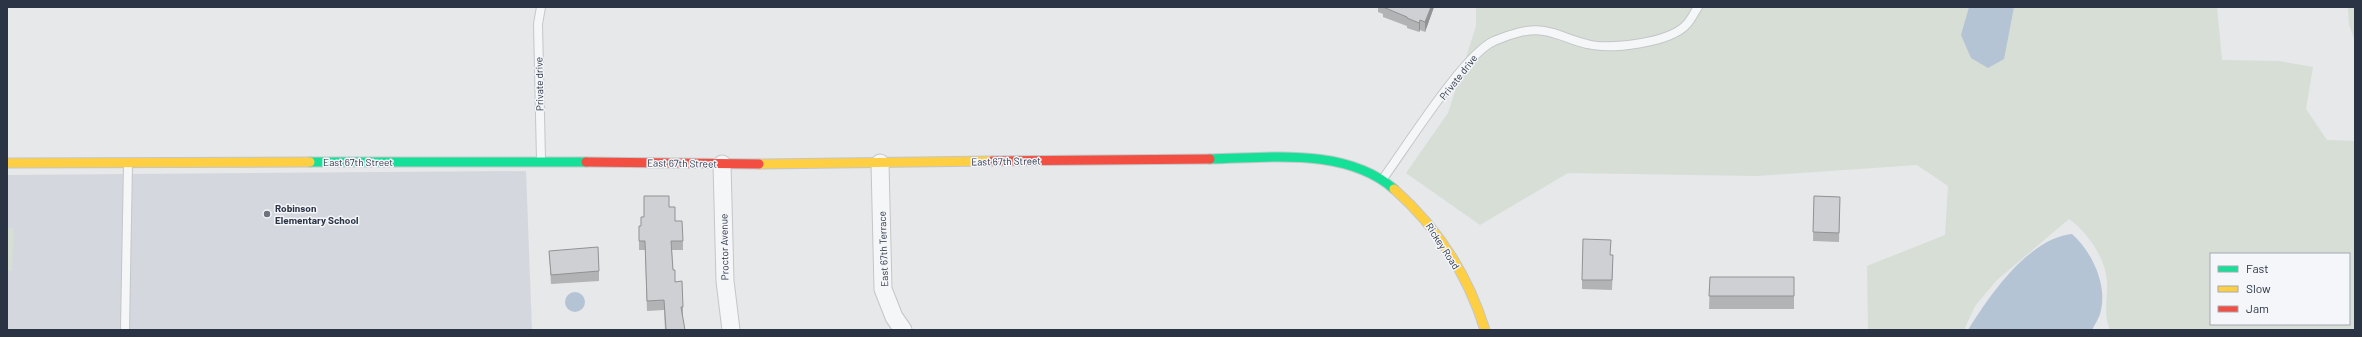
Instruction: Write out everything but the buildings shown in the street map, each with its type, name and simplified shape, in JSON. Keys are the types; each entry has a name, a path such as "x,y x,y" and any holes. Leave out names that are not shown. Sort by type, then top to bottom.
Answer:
{"street":[{"name":"East 67th Street","path":"7,163 541,161 722,164 1274,157 1306,158 1357,168"},
{"name":"East 67th Terrace","path":"880,163 883,289 894,317 903,330"},
{"name":"Proctor Avenue","path":"722,164 724,280 731,330"},
{"name":"Rickey Road","path":"1357,168 1382,180 1410,203 1434,230 1460,271 1482,316 1485,330"}],"lane":[{"name":"Private drive","path":"541,161 538,24 542,7"},
{"name":"Private drive","path":"1382,180 1480,49 1493,42 1526,30 1544,31 1589,44 1618,46 1636,43 1676,32 1686,25 1698,7"},
{"path":"125,330 128,163"}],"shaded area":[{"path":"1476,7 2217,7 2222,60 2279,61 2313,67 2306,109 2327,140 2355,141 2355,330 2110,330 2106,312 2107,281 2103,263 2089,238 2069,219 1997,280 1975,306 1964,330 1868,330 1867,266 1945,235 1948,186 1917,165 1757,176 1568,173 1480,225 1406,173 1448,113 1476,26"},
{"path":"2348,7 2355,7 2355,41 2349,25"},
{"name":"Robinson Elementary School","path":"526,171 532,330 7,330 7,175"},
{"path":"7,227 14,228 12,271 7,271"}],"water":[{"path":"1969,7 2014,7 2004,59 1988,68 1971,58 1961,35"},
{"path":"2072,234 2092,259 2100,279 2102,290 2101,310 2099,318 2092,330 1968,330 1987,301 2026,257 2041,246 2056,238"},
{"path":"575,292 582,295 585,302 582,309 575,312 568,309 565,302 568,295"}],"traffic: fast":[{"path":"1210,159 1282,157 1330,161 1353,166 1374,176 1394,189"},
{"path":"310,162 586,162"}],"traffic: slow":[{"path":"759,164 992,161"},
{"path":"7,163 310,162"},
{"path":"1394,189 1424,219 1449,253 1470,290 1485,330"}],"traffic: jam":[{"path":"992,161 1210,159"},
{"path":"586,162 759,164"}],"place":[{"name":"Robinson Elementary School","path":"267,214"}]}
